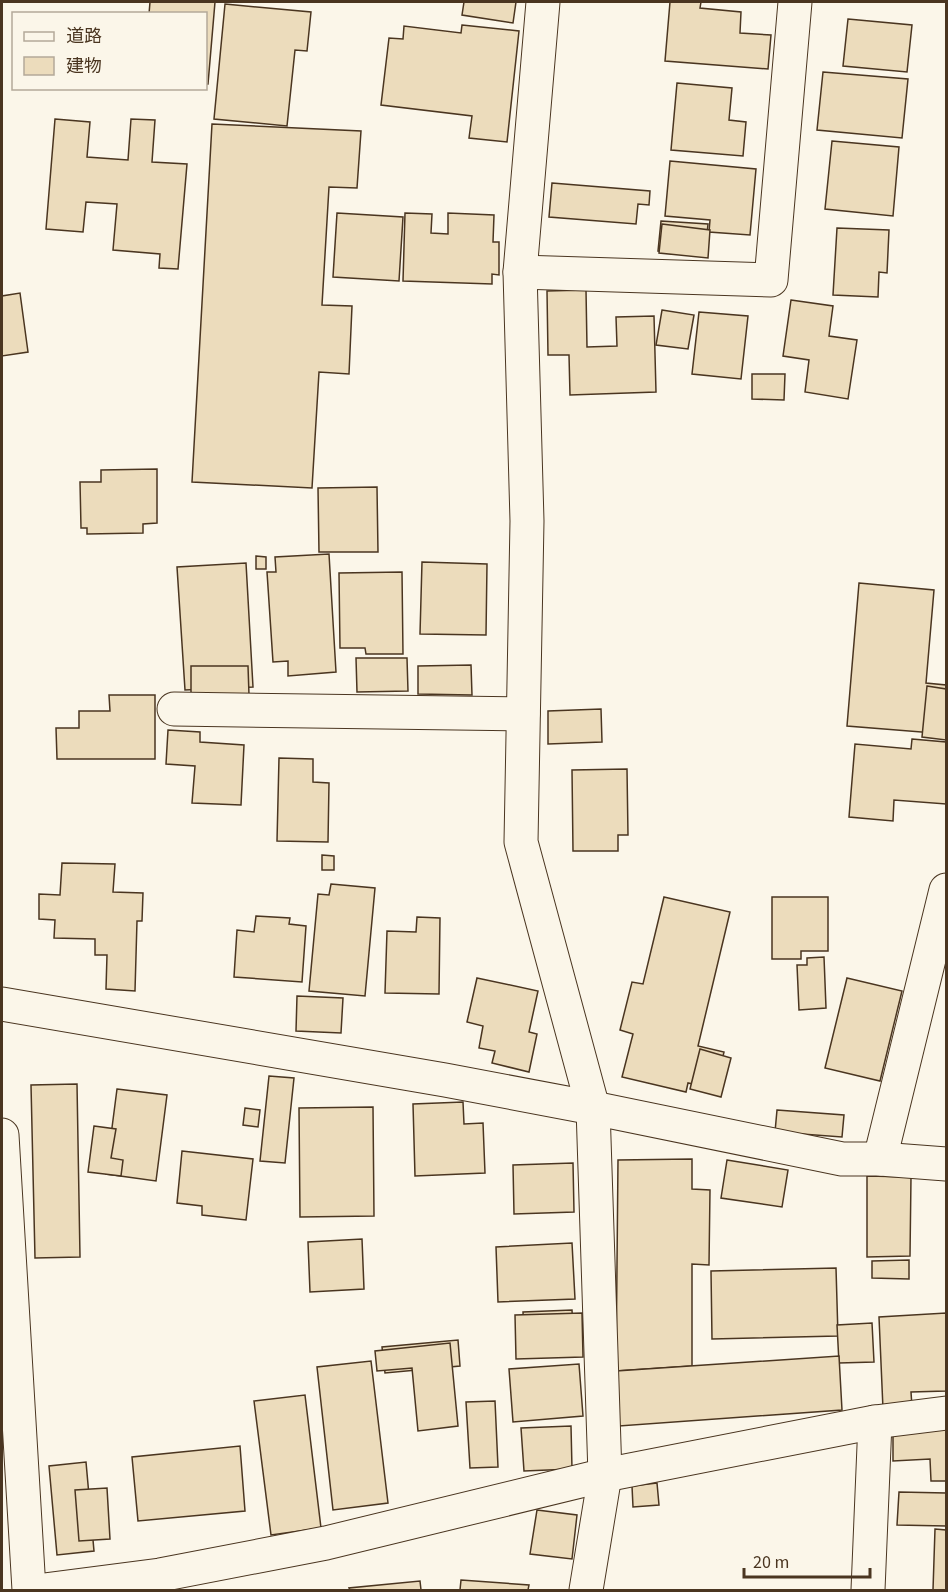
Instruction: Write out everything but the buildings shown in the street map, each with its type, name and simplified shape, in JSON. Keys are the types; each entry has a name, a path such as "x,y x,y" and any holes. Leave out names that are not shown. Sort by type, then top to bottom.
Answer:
{"main road":[{"path":"543,2 520,272 527,521 521,842 593,1108 604,1475 586,1590"},
{"path":"520,272 771,280 795,2"},
{"path":"174,709 524,714"},
{"path":"880,1159 946,890"},
{"path":"2,1004 433,1078 842,1159 880,1159 946,1164"},
{"path":"2,1135 29,1590"},
{"path":"44,1590 160,1575 326,1543 604,1475 875,1422 946,1413"},
{"path":"867,1590 875,1422"}]}
